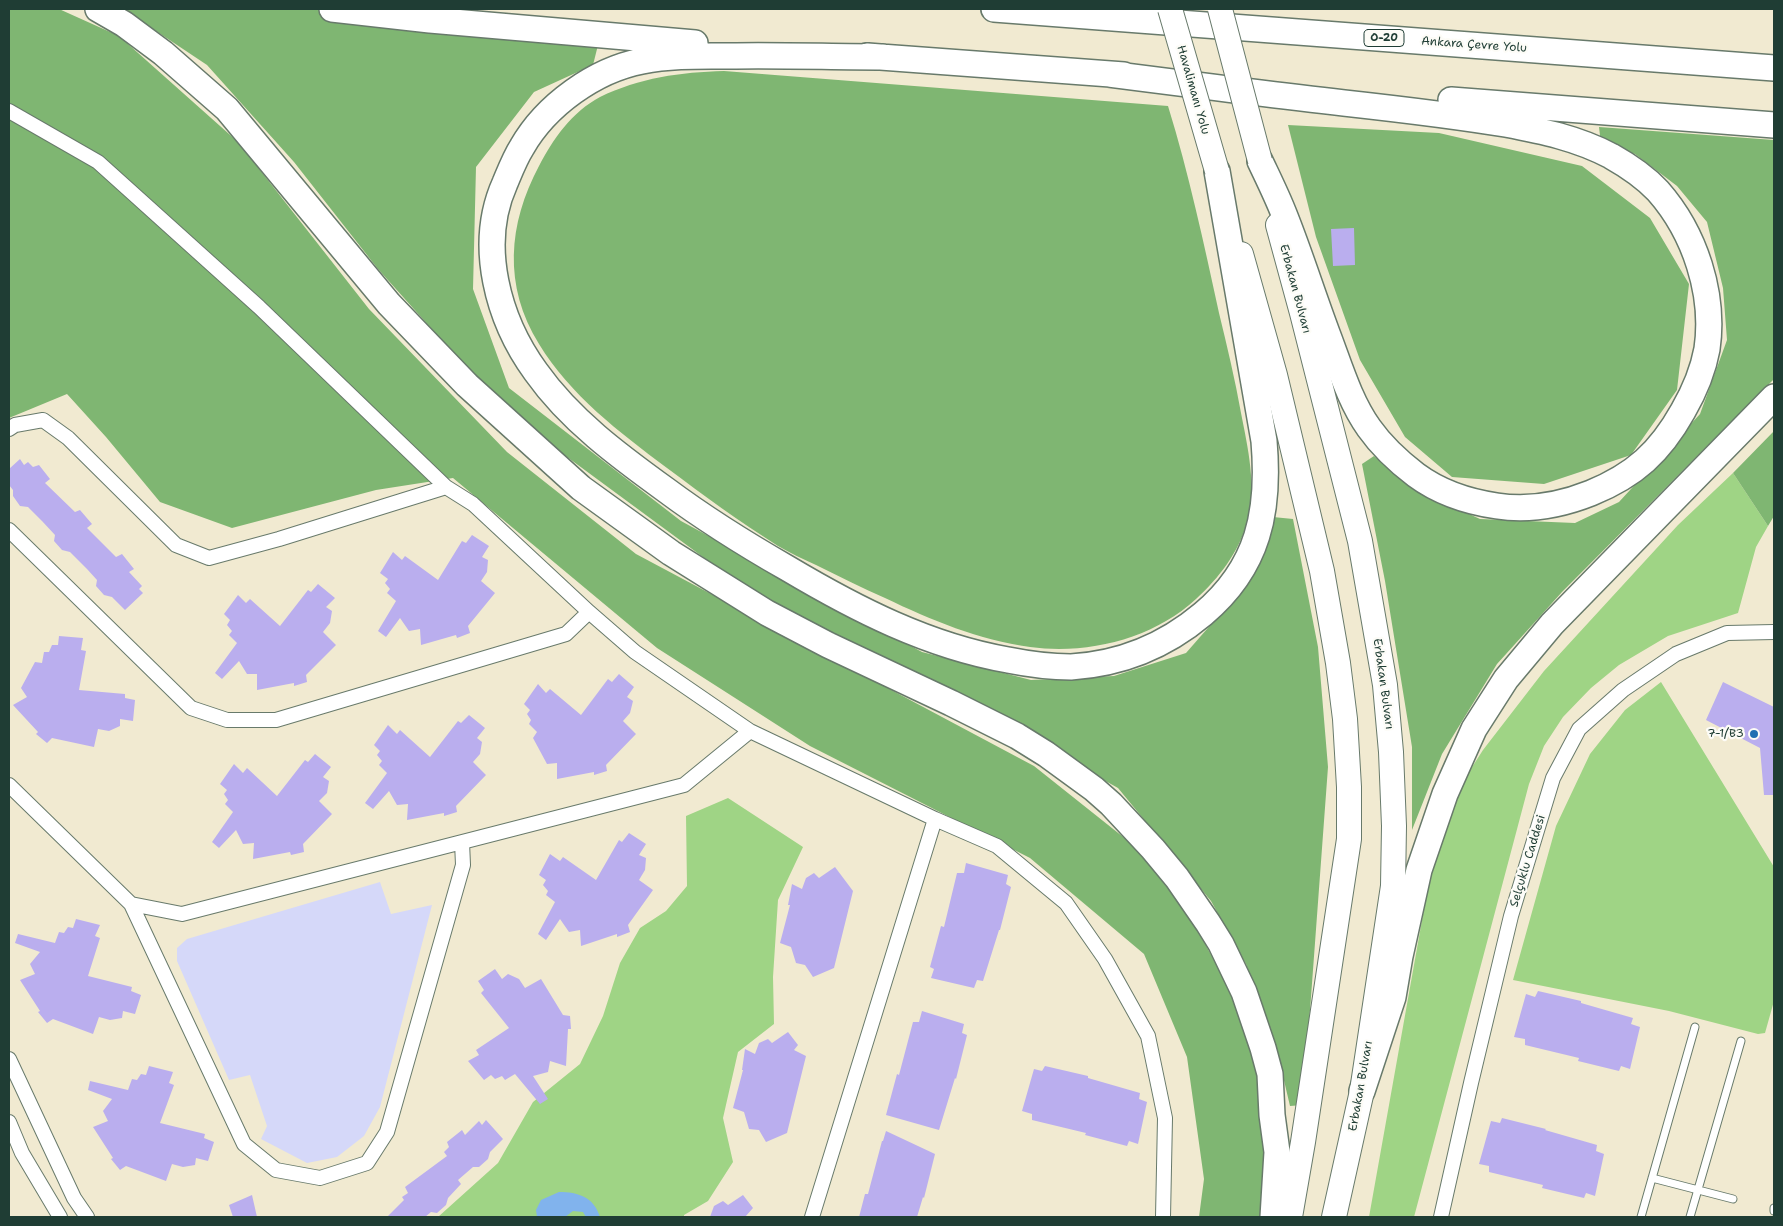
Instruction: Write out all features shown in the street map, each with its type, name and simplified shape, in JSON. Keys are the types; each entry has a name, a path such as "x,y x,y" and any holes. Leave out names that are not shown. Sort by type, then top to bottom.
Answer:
{"highway":[{"path":"98,9 124,24 164,53 227,109 389,304 494,411 580,488 671,553 767,613 828,645 1017,736 1046,754 1094,789 1111,804 1177,878 1221,944 1244,992 1261,1040 1270,1074 1272,1115 1277,1152 1273,1217"},
{"path":"332,9 626,38 1774,125"},
{"name":"Ankara Çevre Yolu","path":"994,9 1774,68"},
{"name":"Havalimanı Yolu","path":"1170,9 1217,171"},
{"path":"1109,74 1464,117 1565,136 1586,144 1637,173 1657,190 1687,234 1705,289 1708,329 1701,373 1693,392 1669,434 1654,452 1624,478 1580,497 1557,504 1520,509 1480,504 1458,497 1418,476 1384,445 1355,404 1283,210 1260,160 1220,9"},
{"path":"883,57 746,55 676,57 643,60 617,67 595,78 553,108 522,146 501,191 495,214 492,244 494,275 509,326 523,354 538,376 558,400 622,458 724,531 811,582 880,618 964,651 1044,666 1071,667 1114,662 1151,648 1193,622 1212,606 1227,589 1250,554 1258,534 1263,512 1266,473 1264,441 1217,171"},
{"name":"Erbakan Bulvarı","path":"1260,160 1302,313 1360,541 1385,685 1391,752 1393,807 1392,886 1362,1091 1334,1217"},
{"path":"1217,171 1275,375 1307,502 1327,600 1345,719 1349,787 1349,839 1290,1217"},
{"path":"1346,1217 1362,1091 1393,997 1419,870 1445,794 1474,729 1506,679 1552,624 1774,396"}],"street":[{"path":"9,111 98,162 260,307 446,487 473,504 635,652 750,731 935,819 997,846 1066,902 1105,959 1148,1036 1165,1118 1163,1217"},
{"path":"9,430 15,425 43,420 68,438 176,545 210,558 279,539 446,487"},
{"path":"9,530 191,708 227,720 276,720 566,634 589,612"},
{"name":"Selçuklu Caddesi","path":"1441,1217 1511,916 1553,778 1579,729 1622,690 1676,654 1727,633 1774,632"},
{"path":"131,904 182,914 684,785 750,731"},
{"path":"9,785 131,904 244,1144 276,1170 320,1178 367,1162 387,1132 463,865 462,842"},
{"path":"812,1217 935,819"},
{"path":"9,1059 74,1198 87,1217"},
{"path":"9,1122 22,1153 60,1217"}],"lane":[{"path":"1641,1217 1695,1027"},
{"path":"1690,1217 1741,1041"},
{"path":"1652,1178 1733,1199"}],"shaded area":[{"path":"380,882 391,914 432,905 380,1107 364,1136 337,1157 307,1163 261,1139 267,1126 250,1075 229,1080 177,961 177,948 187,939"}],"green space":[{"path":"9,9 59,9 119,36 238,142 369,309 507,452 636,554 1034,766 1132,844 1191,917 1255,1038 1265,1114 1264,1217 1199,1217 1204,1179 1187,1057 1144,954 1030,858 810,746 657,648 453,478 376,490 232,528 160,502 67,394 9,418"},
{"path":"123,9 318,9 598,45 593,65 534,92 476,167 473,289 509,388 681,521 922,652 1031,680 1114,676 1186,653 1242,589 1273,517 1293,519 1318,647 1328,767 1303,1105 1290,1106 1278,1055 1246,964 1211,901 1118,788 925,680 745,588 506,412 378,269 294,162 207,65"},
{"path":"724,71 1168,106 1202,235 1231,363 1246,440 1251,481 1250,508 1239,544 1213,582 1196,599 1179,613 1140,634 1096,646 1052,649 1030,647 1011,644 956,628 876,594 778,546 708,498 631,441 597,412 565,380 539,344 527,322 519,300 515,277 516,233 521,210 539,166 550,146 564,127 581,110 600,97 630,85 660,77"},
{"path":"1288,125 1439,133 1582,166 1650,218 1689,284 1677,390 1631,455 1544,484 1452,477 1405,437 1360,360 1316,237"},
{"path":"1599,127 1774,140 1774,379 1562,592 1497,664 1442,754 1412,830 1412,747 1385,581 1362,464 1374,456 1415,489 1480,519 1575,523 1619,502 1700,414 1727,340 1723,288 1707,222 1677,186 1635,154 1601,144"},
{"path":"1774,431 1774,516 1768,526 1733,473"},
{"path":"1733,473 1768,526 1756,547 1738,613 1668,636 1619,665 1591,688 1563,717 1544,746 1529,784 1414,1217 1369,1217 1429,881 1456,792 1483,750 1544,671 1678,525"},
{"path":"1661,682 1774,867 1774,1001 1765,1033 1758,1034 1669,1011 1513,980 1556,826 1590,754 1625,710"},
{"path":"728,798 803,847 778,900 773,977 774,1024 738,1052 723,1118 733,1162 708,1201 684,1215 684,1217 438,1217 498,1163 533,1102 580,1064 603,1016 620,963 640,928 666,911 687,886 686,816"}],"water":[{"path":"559,1192 573,1193 589,1200 600,1217 586,1217 583,1212 573,1211 565,1217 537,1217 536,1210 541,1200"}],"building":[{"path":"1354,228 1355,265 1333,266 1331,229"},
{"path":"20,459 24,465 28,462 33,467 39,465 50,479 45,483 75,512 80,510 92,524 87,528 116,557 122,554 134,569 129,572 142,586 139,589 143,593 125,610 112,597 104,595 96,586 97,580 87,569 70,552 62,550 54,541 55,535 28,507 20,506 13,496 13,490 9,485 9,469"},
{"path":"472,535 489,546 482,557 488,560 487,572 481,581 495,593 468,626 470,633 457,638 456,635 421,645 420,629 409,631 400,618 386,637 378,631 396,601 387,593 390,589 385,583 388,579 380,573 393,552 402,560 405,556 438,580 462,541 466,543"},
{"path":"318,584 335,598 326,607 332,611 330,623 323,632 336,645 306,675 307,682 294,686 294,683 257,690 257,674 247,674 239,661 222,679 215,673 237,643 229,635 232,631 227,625 230,620 224,614 238,595 246,603 250,599 280,626 308,590 311,592"},
{"path":"59,636 83,638 81,650 86,651 79,690 125,694 125,698 135,700 133,721 120,719 120,726 109,731 98,729 94,747 52,738 47,743 36,734 38,732 13,705 27,697 21,688 35,662 42,663 44,652 49,652 52,645 58,645"},
{"path":"619,674 634,687 627,697 633,701 630,713 623,721 636,734 606,765 607,771 594,775 594,772 557,779 557,763 547,764 533,738 537,732 529,724 531,720 527,714 530,710 524,704 538,684 546,693 550,689 581,715 608,679 612,682"},
{"name":"7-1/B3","path":"1723,682 1774,707 1774,795 1764,795 1760,748 1706,720"},
{"path":"469,715 485,728 477,738 482,742 480,754 473,762 486,775 456,806 457,812 444,816 444,813 407,820 408,804 397,805 389,791 373,809 365,803 387,773 379,765 382,761 377,755 380,751 374,745 388,725 397,734 400,730 430,757 458,721 461,723"},
{"path":"315,754 331,767 323,777 329,781 327,793 319,801 332,814 303,844 304,852 291,855 290,852 253,859 254,843 243,844 236,830 219,848 212,842 233,812 225,804 228,800 224,794 227,790 220,784 234,764 243,773 247,768 277,796 305,760 308,762"},
{"path":"629,833 646,844 639,855 646,858 645,870 639,880 653,890 628,925 630,932 617,937 617,934 581,946 580,930 569,932 560,919 546,940 538,934 555,902 546,895 548,891 543,885 546,880 539,875 550,854 560,861 563,857 596,880 619,840 622,842"},
{"path":"966,863 1008,875 1006,884 1011,887 1000,930 983,981 977,980 974,988 931,978 934,969 930,967 941,926 944,927 957,873 964,873"},
{"path":"835,867 853,891 834,968 813,977 805,965 796,963 791,947 780,943 790,905 788,905 792,884 802,889 806,878 814,873 819,878"},
{"path":"76,919 100,925 95,936 100,938 88,976 132,987 131,991 141,995 135,1014 123,1011 122,1018 110,1020 99,1017 93,1034 53,1019 47,1023 38,1012 40,1011 20,980 35,974 30,964 40,952 15,943 18,934 55,943 59,932 64,933 68,927 73,928"},
{"path":"495,969 502,979 508,974 519,979 525,988 541,979 563,1015 570,1016 571,1029 568,1029 566,1066 550,1061 548,1072 533,1076 548,1099 540,1104 515,1074 505,1080 502,1076 495,1079 491,1075 484,1080 468,1061 479,1055 476,1050 509,1028 481,993 484,990 478,981"},
{"path":"1538,991 1581,1001 1581,1003 1633,1018 1631,1024 1640,1027 1630,1069 1621,1066 1619,1071 1578,1061 1579,1058 1525,1045 1525,1039 1514,1037 1526,994 1535,997"},
{"path":"922,1011 964,1024 962,1033 967,1035 956,1079 939,1130 886,1115 913,1022 919,1022"},
{"path":"788,1032 798,1045 794,1050 806,1056 787,1133 766,1142 759,1130 749,1129 744,1112 733,1108 743,1070 745,1049 755,1054 759,1043 768,1039 772,1043"},
{"path":"149,1066 173,1072 169,1083 174,1085 160,1123 205,1134 204,1138 214,1142 208,1161 196,1158 195,1165 183,1167 172,1164 166,1181 126,1166 120,1170 111,1159 113,1158 93,1127 108,1121 103,1111 112,1099 88,1090 90,1081 128,1090 132,1079 137,1080 141,1074 146,1075"},
{"path":"1045,1066 1088,1076 1088,1078 1140,1093 1139,1099 1147,1102 1138,1144 1129,1141 1127,1146 1085,1135 1086,1133 1032,1120 1032,1114 1022,1111 1034,1069 1042,1071"},
{"path":"1502,1118 1597,1145 1596,1151 1604,1154 1595,1196 1586,1193 1584,1198 1542,1188 1543,1185 1489,1172 1489,1166 1479,1164 1491,1121 1500,1123"},
{"path":"486,1120 503,1139 490,1152 488,1159 479,1167 473,1167 458,1180 461,1184 448,1198 446,1205 437,1213 431,1212 425,1217 387,1217 404,1200 402,1197 408,1193 405,1187 447,1156 444,1152 449,1147 447,1142 462,1130 465,1135 479,1121 482,1125"},
{"path":"886,1131 935,1154 924,1198 917,1217 859,1217 865,1194 868,1194"},
{"path":"252,1195 257,1217 233,1217 229,1205"},
{"path":"743,1195 753,1208 745,1217 710,1217 714,1206 723,1201 728,1205"}],"place":[{"name":"7-1/B3","path":"1754,734"}]}
